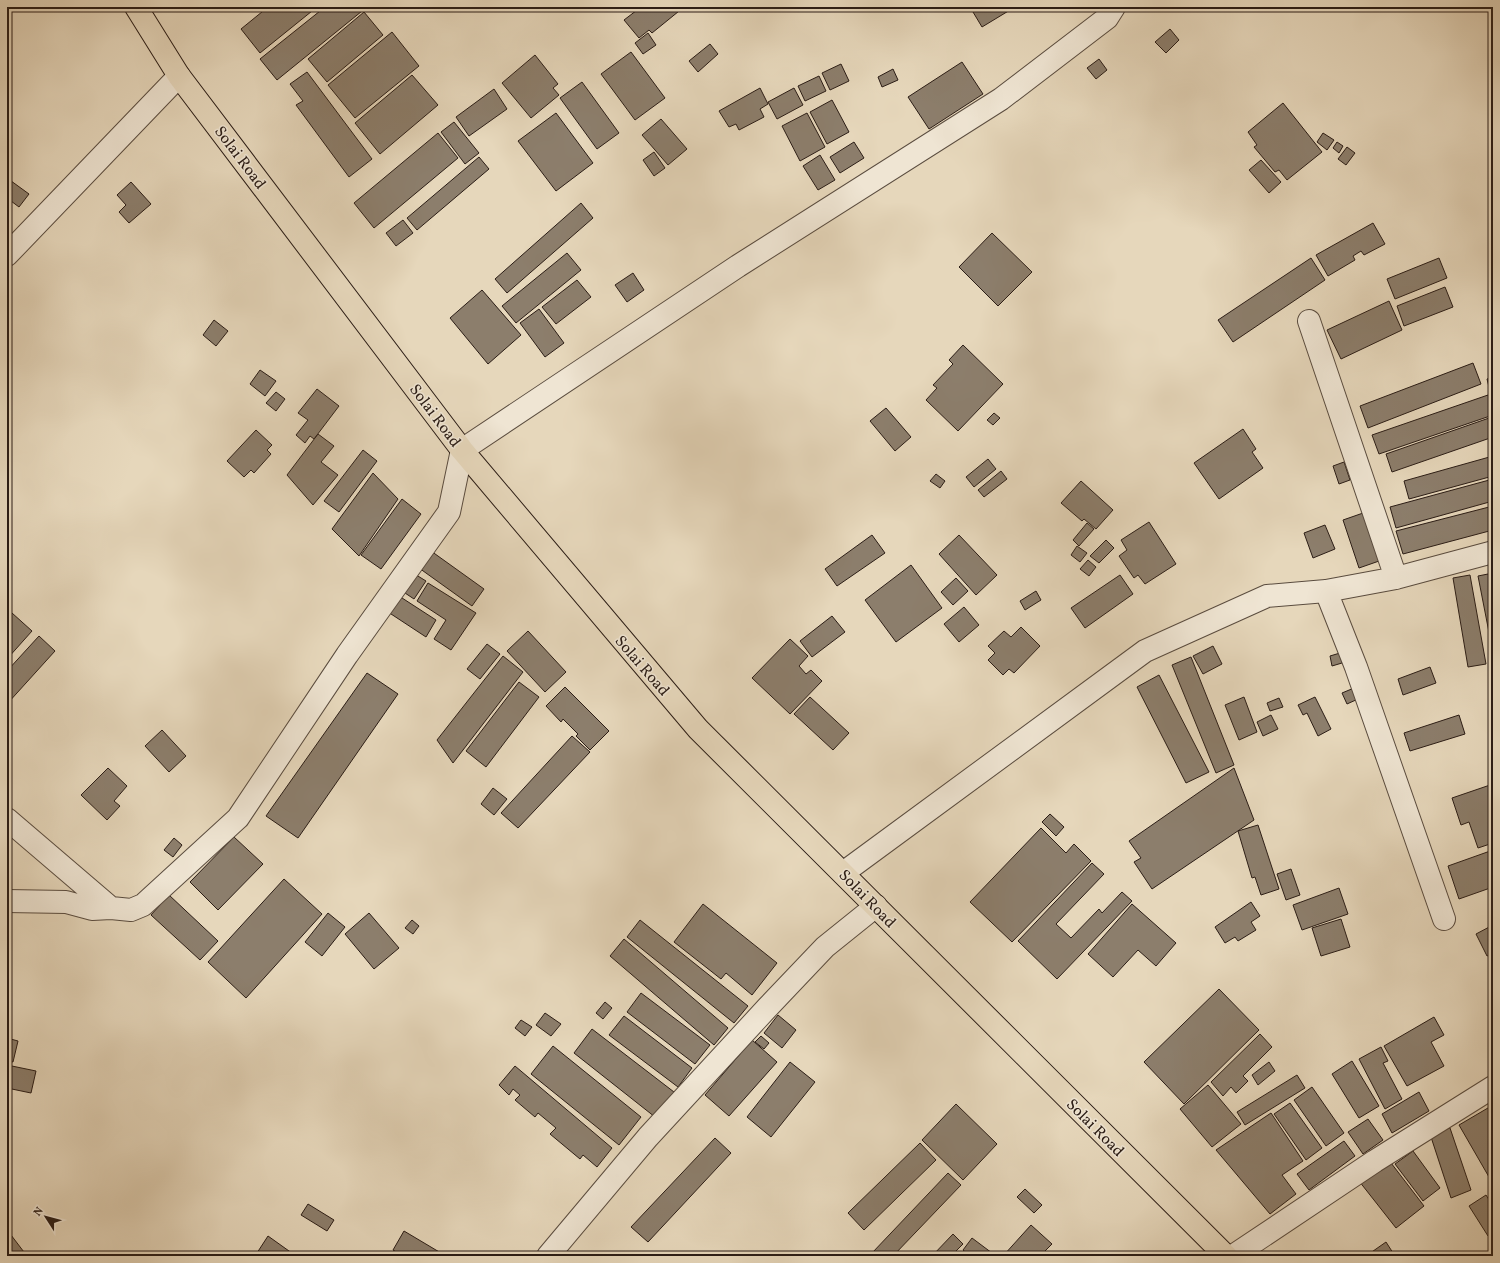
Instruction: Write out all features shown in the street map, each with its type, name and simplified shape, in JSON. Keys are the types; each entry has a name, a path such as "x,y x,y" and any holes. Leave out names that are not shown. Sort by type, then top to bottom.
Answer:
{"highway":[{"name":"Solai Road","path":"136,7 179,76 462,450 698,729 1226,1256"}],"street":[{"path":"7,900 66,902 92,909 111,908 131,910 143,905 238,818 346,655 449,512 462,450 738,266 1001,99 1107,18 1114,7"},
{"path":"7,255 179,76"},
{"path":"1309,321 1396,578"},
{"path":"843,873 1145,651 1267,596 1326,591 1396,578 1493,552"},
{"path":"1326,591 1356,667 1444,919"},
{"path":"7,819 111,908"},
{"path":"548,1256 648,1137 767,1008 825,947 876,906"},
{"path":"1233,1256 1375,1161 1493,1087"}],"building":[{"path":"268,7 317,7 260,53 241,29"},
{"path":"325,7 367,7 277,80 260,59"},
{"path":"641,7 684,7 652,33 649,30 639,38 624,20"},
{"path":"970,7 1015,7 982,27"},
{"path":"364,12 383,35 327,82 308,59"},
{"path":"1170,29 1179,40 1166,53 1155,42"},
{"path":"392,32 419,66 355,118 328,85"},
{"path":"648,33 656,45 643,54 635,43"},
{"path":"710,44 718,54 698,72 689,61"},
{"path":"631,52 665,98 635,120 601,74"},
{"path":"535,55 558,84 553,88 559,95 531,118 502,83"},
{"path":"1099,59 1107,70 1096,79 1087,68"},
{"path":"962,62 983,94 929,129 908,97"},
{"path":"841,64 849,81 830,90 822,73"},
{"path":"893,69 898,80 882,87 878,77"},
{"path":"307,72 372,159 349,177 296,105 303,101 290,84"},
{"path":"412,75 438,105 380,154 355,123"},
{"path":"819,76 826,91 805,101 798,86"},
{"path":"582,82 619,133 597,149 560,98"},
{"path":"760,88 768,104 760,109 764,117 739,130 736,124 729,127 719,111"},
{"path":"794,88 803,105 777,119 768,102"},
{"path":"494,89 507,109 469,136 456,117"},
{"path":"832,100 849,132 827,144 810,112"},
{"path":"1283,103 1322,152 1287,180 1279,170 1275,172 1254,147 1257,145 1248,132"},
{"path":"556,113 593,163 556,191 518,141"},
{"path":"807,113 825,147 800,161 782,126"},
{"path":"661,119 687,149 668,165 642,135"},
{"path":"454,122 479,153 465,164 441,132"},
{"path":"438,133 458,158 374,228 354,203"},
{"path":"1323,133 1334,140 1327,150 1317,142"},
{"path":"854,142 864,158 840,173 830,157"},
{"path":"1337,142 1343,146 1339,153 1333,148"},
{"path":"1347,147 1355,153 1346,165 1338,159"},
{"path":"654,152 665,168 654,176 643,160"},
{"path":"820,155 835,180 818,190 803,166"},
{"path":"479,157 489,169 417,230 407,218"},
{"path":"1261,160 1281,182 1269,193 1249,170"},
{"path":"7,178 29,194 19,207 7,198"},
{"path":"131,182 151,204 129,223 119,212 126,205 117,195"},
{"path":"581,203 593,218 507,293 495,279"},
{"path":"403,220 413,233 396,246 386,233"},
{"path":"1373,223 1385,244 1364,255 1361,251 1353,256 1355,260 1328,276 1316,255"},
{"path":"992,233 1032,272 998,306 959,267"},
{"path":"567,253 581,270 516,323 502,306"},
{"path":"1311,258 1325,280 1233,342 1218,320"},
{"path":"1439,258 1447,278 1395,299 1387,279"},
{"path":"633,273 644,290 627,302 615,285"},
{"path":"577,280 591,297 556,324 542,307"},
{"path":"1445,287 1453,307 1404,326 1397,306"},
{"path":"482,290 521,335 488,364 450,318"},
{"path":"1389,301 1402,330 1341,359 1327,330"},
{"path":"539,309 564,343 545,357 520,323"},
{"path":"214,320 228,331 216,346 203,335"},
{"path":"963,345 1003,384 958,431 926,400 937,388 933,385 953,364 949,360"},
{"path":"1473,363 1481,384 1368,428 1360,406"},
{"path":"260,370 276,381 265,396 250,384"},
{"path":"1493,377 1493,399 1492,399 1487,379"},
{"path":"317,389 339,406 314,439 310,436 305,443 296,435 308,420 298,413"},
{"path":"276,392 285,399 276,411 266,403"},
{"path":"1488,395 1493,410 1493,415 1379,454 1372,435"},
{"path":"886,408 911,437 895,451 870,421"},
{"path":"994,413 1000,418 993,425 987,420"},
{"path":"1492,417 1493,437 1392,472 1386,454"},
{"path":"1243,429 1256,449 1252,452 1263,468 1219,499 1194,463"},
{"path":"256,430 272,445 267,450 271,454 254,473 251,470 244,477 227,461"},
{"path":"318,434 334,446 321,462 338,475 313,505 287,475"},
{"path":"363,450 377,461 339,512 324,501"},
{"path":"1493,456 1493,476 1409,499 1404,481"},
{"path":"988,459 996,469 974,487 966,477"},
{"path":"1344,462 1350,480 1339,484 1333,466"},
{"path":"1001,471 1007,479 984,497 978,490"},
{"path":"373,473 398,499 359,556 332,529"},
{"path":"936,474 945,481 940,488 930,481"},
{"path":"1493,479 1493,501 1396,528 1390,507"},
{"path":"1081,481 1113,510 1096,529 1084,519 1082,521 1061,503"},
{"path":"402,499 421,514 381,569 361,555"},
{"path":"1493,506 1493,530 1403,554 1396,531"},
{"path":"1366,512 1382,560 1359,568 1343,520"},
{"path":"1149,522 1176,564 1145,584 1138,575 1134,578 1119,556 1127,550 1121,540"},
{"path":"1087,523 1094,529 1079,546 1073,540"},
{"path":"1325,525 1335,549 1313,558 1304,533"},
{"path":"872,535 885,553 837,586 825,569"},
{"path":"959,535 997,575 976,595 939,554"},
{"path":"1106,540 1114,548 1099,563 1090,556"},
{"path":"1077,546 1087,553 1080,562 1071,555"},
{"path":"431,551 484,589 472,606 419,568"},
{"path":"1088,560 1096,567 1089,576 1080,569"},
{"path":"911,565 942,608 896,642 865,600"},
{"path":"413,573 426,581 414,599 402,591"},
{"path":"1493,573 1493,653 1478,576"},
{"path":"1120,575 1133,594 1085,628 1071,608"},
{"path":"1470,575 1486,664 1468,667 1453,578"},
{"path":"956,578 968,591 953,605 941,592"},
{"path":"428,583 476,613 451,650 434,639 446,620 417,601"},
{"path":"1036,591 1041,600 1025,610 1020,601"},
{"path":"399,596 436,620 426,637 388,612"},
{"path":"964,607 979,625 959,642 944,624"},
{"path":"12,613 32,631 7,659 7,618"},
{"path":"832,616 845,632 812,657 800,641"},
{"path":"1021,627 1040,646 1014,673 1009,669 1003,675 988,660 995,653 988,646 1004,631 1011,637"},
{"path":"528,631 566,672 545,692 507,651"},
{"path":"39,636 55,651 7,704 7,671"},
{"path":"790,639 808,656 799,666 806,674 811,670 822,681 790,714 752,678"},
{"path":"487,644 500,654 480,679 467,669"},
{"path":"1213,646 1222,664 1203,674 1193,656"},
{"path":"1340,653 1342,663 1332,666 1330,656"},
{"path":"503,656 523,672 453,763 437,740"},
{"path":"1191,657 1234,765 1216,773 1172,665"},
{"path":"1430,667 1436,683 1403,695 1398,679"},
{"path":"367,673 398,694 298,838 266,816"},
{"path":"1159,675 1209,772 1186,783 1137,687"},
{"path":"519,682 539,697 486,767 466,751"},
{"path":"565,687 609,731 590,750 576,736 578,734 563,719 561,722 546,706"},
{"path":"1354,688 1358,699 1347,704 1342,693"},
{"path":"810,697 849,733 833,750 794,714"},
{"path":"1244,697 1257,732 1239,740 1225,705"},
{"path":"1315,697 1331,729 1318,736 1307,713 1303,715 1298,705"},
{"path":"1279,698 1283,707 1270,711 1267,703"},
{"path":"1271,715 1278,729 1263,736 1257,722"},
{"path":"1459,715 1465,734 1410,751 1404,733"},
{"path":"162,730 186,756 169,772 145,746"},
{"path":"572,736 590,752 518,828 501,813"},
{"path":"108,768 127,786 114,801 120,806 107,820 81,795"},
{"path":"1234,768 1254,820 1152,889 1134,862 1141,858 1129,841"},
{"path":"1493,784 1493,843 1478,848 1469,822 1461,825 1452,798"},
{"path":"493,788 507,799 494,815 481,804"},
{"path":"1050,814 1064,827 1056,836 1042,822"},
{"path":"1258,825 1279,889 1261,895 1255,877 1252,878 1238,831"},
{"path":"1041,828 1066,853 1074,844 1091,861 1012,942 970,902"},
{"path":"234,837 263,864 218,910 190,882"},
{"path":"174,838 182,845 173,857 164,850"},
{"path":"1493,850 1493,887 1459,899 1448,866"},
{"path":"1092,863 1104,874 1056,924 1071,938 1099,909 1102,913 1122,892 1132,901 1057,979 1018,941"},
{"path":"1291,869 1300,895 1286,900 1277,874"},
{"path":"284,879 322,914 246,998 208,962"},
{"path":"1339,888 1348,914 1302,930 1293,905"},
{"path":"169,895 218,941 200,960 151,915"},
{"path":"1251,902 1260,916 1251,922 1256,930 1238,941 1235,937 1225,943 1215,927"},
{"path":"703,904 777,963 752,995 726,973 721,979 674,942"},
{"path":"1132,904 1176,943 1156,966 1138,950 1113,977 1088,954"},
{"path":"328,913 345,927 322,956 305,942"},
{"path":"369,913 399,948 374,969 345,934"},
{"path":"1341,919 1350,947 1321,956 1312,928"},
{"path":"412,920 419,926 413,934 405,928"},
{"path":"640,920 748,1006 734,1023 627,937"},
{"path":"1493,925 1493,955 1487,956 1476,934"},
{"path":"624,939 728,1028 714,1045 610,956"},
{"path":"1219,989 1259,1030 1184,1104 1144,1062"},
{"path":"641,993 710,1045 695,1064 627,1012"},
{"path":"605,1002 612,1008 603,1019 596,1013"},
{"path":"545,1013 561,1024 551,1036 536,1025"},
{"path":"778,1015 796,1030 782,1048 764,1033"},
{"path":"624,1016 692,1068 678,1087 609,1035"},
{"path":"1434,1017 1444,1035 1431,1042 1444,1066 1407,1086 1384,1046"},
{"path":"521,1020 532,1027 525,1036 515,1028"},
{"path":"592,1029 674,1092 655,1117 574,1053"},
{"path":"1260,1034 1272,1047 1243,1076 1248,1081 1236,1093 1231,1087 1223,1096 1211,1082"},
{"path":"761,1036 769,1043 764,1049 755,1042"},
{"path":"7,1038 18,1041 13,1062 7,1061"},
{"path":"752,1040 777,1062 729,1116 705,1095"},
{"path":"553,1046 641,1117 619,1145 531,1074"},
{"path":"1381,1047 1388,1061 1383,1063 1402,1099 1385,1109 1359,1059"},
{"path":"1352,1061 1379,1106 1359,1118 1332,1074"},
{"path":"790,1062 815,1082 771,1137 747,1117"},
{"path":"1269,1062 1275,1071 1258,1085 1252,1075"},
{"path":"7,1065 36,1071 31,1093 7,1088"},
{"path":"515,1066 612,1148 597,1167 583,1155 580,1159 550,1134 556,1128 538,1113 535,1117 515,1100 520,1095 513,1089 509,1095 499,1085"},
{"path":"1297,1075 1305,1088 1245,1125 1237,1112"},
{"path":"1208,1085 1241,1124 1212,1147 1180,1109"},
{"path":"1312,1087 1344,1133 1326,1146 1294,1100"},
{"path":"1419,1092 1429,1111 1392,1133 1382,1114"},
{"path":"1290,1103 1322,1148 1306,1160 1274,1114"},
{"path":"956,1104 997,1144 963,1180 922,1140"},
{"path":"1493,1105 1493,1174 1489,1177 1459,1125"},
{"path":"1271,1113 1303,1161 1282,1175 1296,1194 1270,1214 1216,1150"},
{"path":"1368,1119 1383,1140 1363,1154 1348,1132"},
{"path":"1450,1128 1471,1190 1451,1198 1430,1134"},
{"path":"715,1138 731,1153 648,1242 631,1227"},
{"path":"1344,1141 1355,1156 1309,1190 1297,1174"},
{"path":"920,1143 936,1160 864,1230 848,1213"},
{"path":"1413,1151 1440,1188 1423,1201 1395,1164"},
{"path":"1388,1159 1424,1206 1396,1228 1359,1181"},
{"path":"948,1173 961,1185 893,1256 874,1256 872,1253"},
{"path":"1025,1189 1042,1205 1034,1213 1017,1197"},
{"path":"1486,1195 1493,1206 1493,1233 1488,1236 1469,1206"},
{"path":"308,1204 334,1220 327,1231 301,1215"},
{"path":"1031,1225 1052,1244 1040,1256 1003,1256"},
{"path":"404,1231 446,1256 403,1256 393,1250"},
{"path":"953,1234 963,1244 953,1254 954,1256 932,1256"},
{"path":"11,1235 27,1256 7,1255 7,1238"},
{"path":"268,1236 296,1256 255,1256"},
{"path":"972,1238 996,1256 970,1256 963,1250"},
{"path":"1386,1242 1395,1256 1366,1256"}]}
